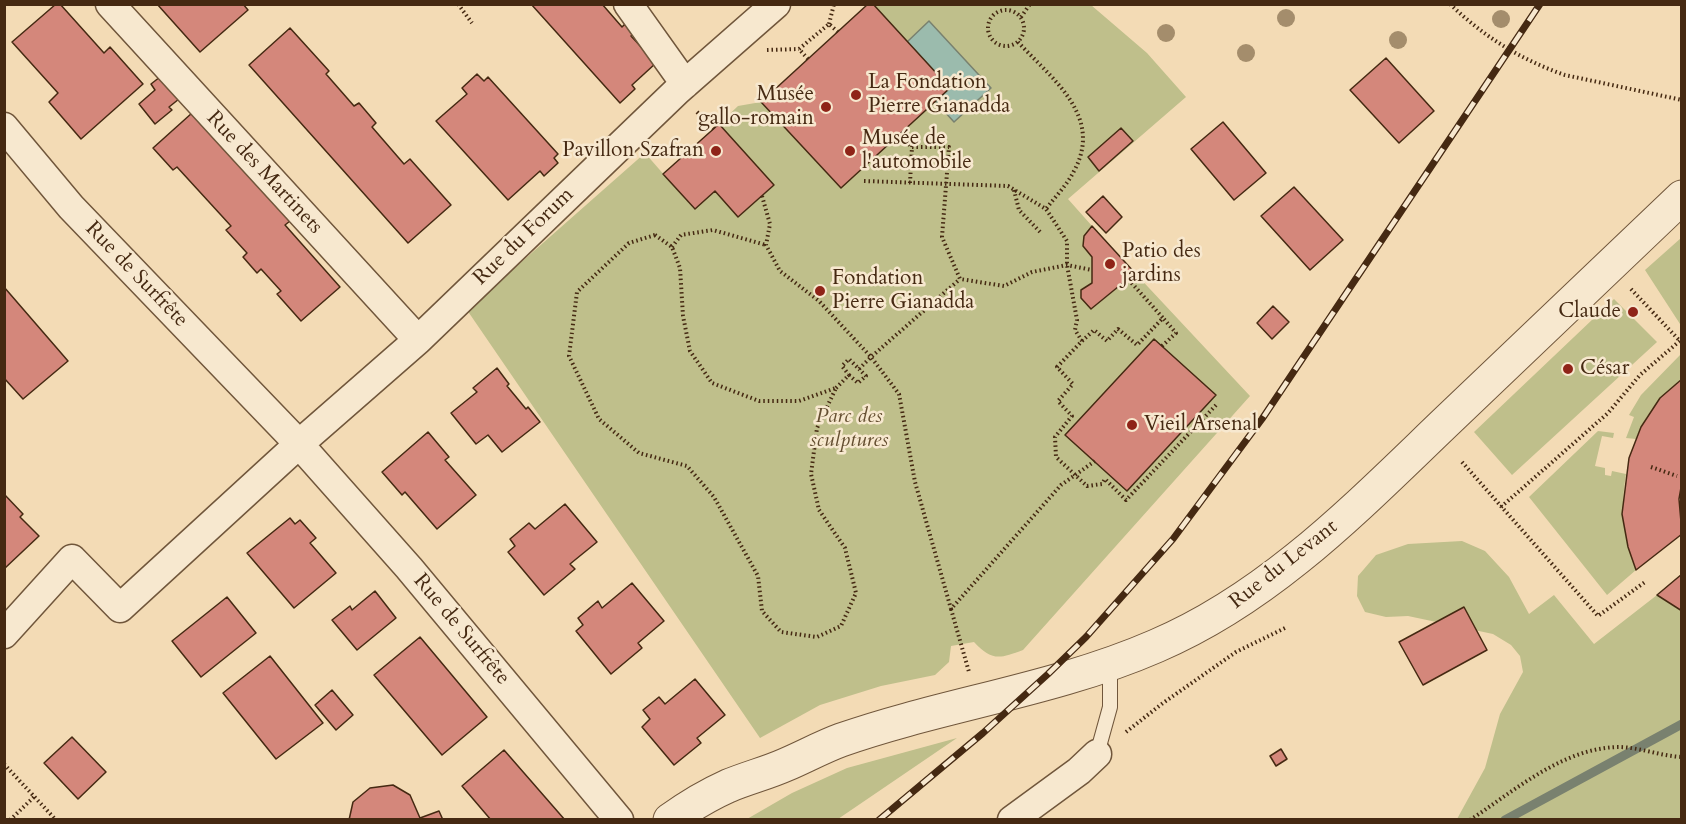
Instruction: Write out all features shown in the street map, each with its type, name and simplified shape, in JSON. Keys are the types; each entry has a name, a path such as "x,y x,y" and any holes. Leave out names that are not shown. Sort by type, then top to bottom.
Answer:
{"street":[{"name":"Rue des Martinets","path":"110,4 418,340"},
{"path":"628,4 685,84"},
{"name":"Rue du Forum","path":"299,444 418,340 589,174 685,84 776,4"},
{"name":"Rue de Surfrête","path":"4,127 79,216 299,444 408,568 619,819"},
{"name":"Rue du Levant","path":"670,819 727,786 785,765 812,751 916,717 1069,677 1110,663 1154,647 1201,625 1231,607 1281,572 1361,503 1682,197"},
{"path":"4,634 72,559 120,608 299,444"},
{"path":"1012,819 1079,771 1097,754"},
{"name":"Rue du Levant","path":"712,819 785,765"}],"lane":[{"path":"1097,754 1110,707 1110,663"}],"path":[{"path":"458,4 472,23"},
{"path":"762,50 799,50 829,24 834,4"},
{"path":"1021,17 1030,4"},
{"path":"1450,4 1471,25 1500,44 1550,70 1682,100"},
{"path":"1011,10 1021,17 1024,27 1022,38 1018,42 1006,46 994,42 987,32 989,19 998,11 1011,10"},
{"path":"829,24 838,32"},
{"path":"1018,42 1070,98 1083,122 1084,139 1074,172 1046,209"},
{"path":"799,50 808,59"},
{"path":"899,135 912,147 948,147 942,237 960,279"},
{"path":"910,183 912,147"},
{"path":"864,181 1008,186 1046,209 1067,242 1067,265 1077,320 1075,330 1082,342"},
{"path":"1014,189 1019,210 1042,234"},
{"path":"762,196 770,224 766,245 780,271 819,301 871,357 899,394 915,482 970,680"},
{"path":"672,247 681,235 713,230 766,245"},
{"path":"836,388 799,401 759,401 712,383 690,351 683,316 680,268 672,247 655,235 629,243 577,292 569,356 599,419 639,453 687,466 714,497 758,576 762,611 782,632 817,638 841,626 856,593 845,548 819,510 812,474 817,428 836,388 849,375"},
{"path":"960,279 1004,286 1032,272 1067,265 1092,270"},
{"path":"1501,507 1608,413 1640,375 1680,339 1610,266"},
{"path":"859,369 960,279"},
{"path":"1128,279 1176,333 1162,346"},
{"path":"1163,318 1137,345 1118,329 1107,341 1094,330 1057,367 1073,384 1058,401 1072,416 1055,437 1056,457 1087,486 1102,484 1105,479 1126,500 1218,403"},
{"path":"849,359 866,376 858,383 849,375 842,366 849,359"},
{"path":"951,609 1061,484 1095,461"},
{"path":"1462,462 1598,616 1645,582"},
{"path":"1651,467 1677,476"},
{"path":"1097,754 1163,703 1236,652 1285,628"},
{"path":"1470,819 1543,772 1578,755 1619,747 1682,757"},
{"path":"4,764 56,819"},
{"path":"10,819 34,796"}],"green space":[{"name":"Parc des sculptures","path":"873,5 1091,5 1147,53 1186,97 1068,199 1092,226 1084,236 1083,246 1092,257 1092,283 1081,290 1081,298 1092,309 1135,273 1250,396 1023,650 996,656 986,653 974,642 951,646 949,662 935,675 881,686 820,705 760,738 467,310 645,153 694,209 715,191 739,216 774,185 719,124 738,106 761,102 841,188"},
{"path":"1681,238 1682,323 1680,324 1645,270"},
{"path":"1614,299 1657,342 1512,475 1474,432"},
{"path":"1681,354 1681,379 1649,413 1636,439 1626,438 1634,417 1629,415 1641,395"},
{"path":"1598,431 1614,433 1613,438 1602,436 1595,466 1605,468 1605,475 1611,476 1612,471 1626,474 1623,500 1624,523 1636,570 1607,595 1529,497"},
{"path":"1462,541 1485,551 1509,577 1529,614 1554,595 1594,644 1657,595 1681,611 1681,819 1457,819 1485,768 1500,714 1523,672 1520,656 1511,645 1493,634 1408,616 1386,617 1365,612 1357,596 1358,576 1376,555 1408,544"},
{"path":"957,738 838,819 747,819 792,793 847,768"}],"shaded area":[{"path":"929,21 991,88 954,122 935,101 950,88 907,42"}],"building":[{"path":"56,4 60,4 104,53 110,47 143,84 81,139 49,102 58,93 12,42"},
{"path":"157,4 243,4 248,10 200,52"},
{"path":"531,4 602,4 622,27 625,24 634,33 631,36 656,63 632,85 635,89 620,103"},
{"name":"La Fondation Pierre Gianadda","path":"868,4 873,4 950,88 841,188 761,102"},
{"path":"290,28 329,71 326,74 354,106 359,103 376,123 372,127 404,164 410,159 451,205 408,243 249,65"},
{"path":"1386,58 1434,111 1399,143 1350,90"},
{"path":"165,73 184,95 169,107 172,110 155,124 139,104 155,90 151,84"},
{"path":"477,74 484,81 488,77 558,154 554,158 558,163 544,176 540,171 508,200 436,121 467,94 462,88"},
{"path":"192,113 290,221 285,225 340,287 301,321 277,294 281,291 261,269 257,273 243,257 247,253 226,230 231,226 177,167 173,170 153,148"},
{"path":"1223,122 1266,173 1234,200 1191,149"},
{"name":"Pavillon Szafran","path":"719,124 774,185 738,217 715,191 695,209 663,174"},
{"path":"1121,128 1133,141 1099,171 1088,157"},
{"path":"1294,187 1343,240 1310,270 1261,216"},
{"path":"1103,196 1122,217 1106,233 1086,212"},
{"name":"Patio des jardins","path":"1092,226 1135,273 1091,309 1081,298 1081,290 1092,283 1092,257 1083,246 1084,236"},
{"path":"4,287 68,361 23,399 4,378"},
{"path":"1273,306 1289,322 1272,339 1257,323"},
{"name":"Vieil Arsenal","path":"1154,339 1216,395 1127,491 1065,435"},
{"path":"497,368 509,384 507,386 540,422 502,452 488,435 476,444 451,413 477,392 473,388"},
{"path":"1682,379 1682,482 1679,499 1682,534 1636,570 1628,547 1622,514 1629,458 1641,427 1660,398"},
{"path":"428,432 449,457 445,460 476,495 437,529 405,492 402,495 382,472"},
{"path":"4,494 23,514 20,517 39,536 4,569"},
{"path":"565,504 597,542 570,564 575,569 544,595 508,552 515,546 510,539 529,523 535,529"},
{"path":"290,518 295,524 300,520 316,538 310,543 336,573 294,608 247,553"},
{"path":"1682,574 1682,611 1657,595"},
{"path":"632,583 664,621 638,643 642,648 611,674 576,631 583,625 578,618 598,601 602,608"},
{"path":"375,591 396,618 357,650 332,620 350,606 352,610"},
{"path":"227,597 256,633 201,677 172,641"},
{"path":"1464,607 1487,650 1423,685 1399,642"},
{"path":"420,637 487,717 442,755 374,675"},
{"path":"270,656 323,723 276,759 223,693"},
{"path":"695,679 725,715 697,738 701,743 674,765 642,727 650,719 643,710 659,697 665,704"},
{"path":"332,690 353,715 336,730 315,705"},
{"path":"72,737 106,772 78,799 44,763"},
{"path":"1281,749 1287,759 1276,766 1270,756"},
{"path":"504,750 565,820 491,820 462,786"},
{"path":"393,785 410,795 420,818 439,811 443,820 349,820 353,802 370,788"}],"waterway":[{"path":"1505,820 1682,724"}],"railway":[{"path":"879,820 983,733 1048,674 1086,637 1173,539 1262,419 1540,4"}],"place":[{"name":"La Fondation Pierre Gianadda","path":"856,95"},
{"name":"Musée gallo-romain","path":"826,107"},
{"name":"Pavillon Szafran","path":"716,151"},
{"name":"Musée de l'automobile","path":"850,151"},
{"name":"Patio des jardins","path":"1110,264"},
{"name":"Fondation Pierre Gianadda","path":"820,291"},
{"name":"Claude","path":"1633,312"},
{"name":"César","path":"1568,369"},
{"name":"Vieil Arsenal","path":"1132,425"}]}
